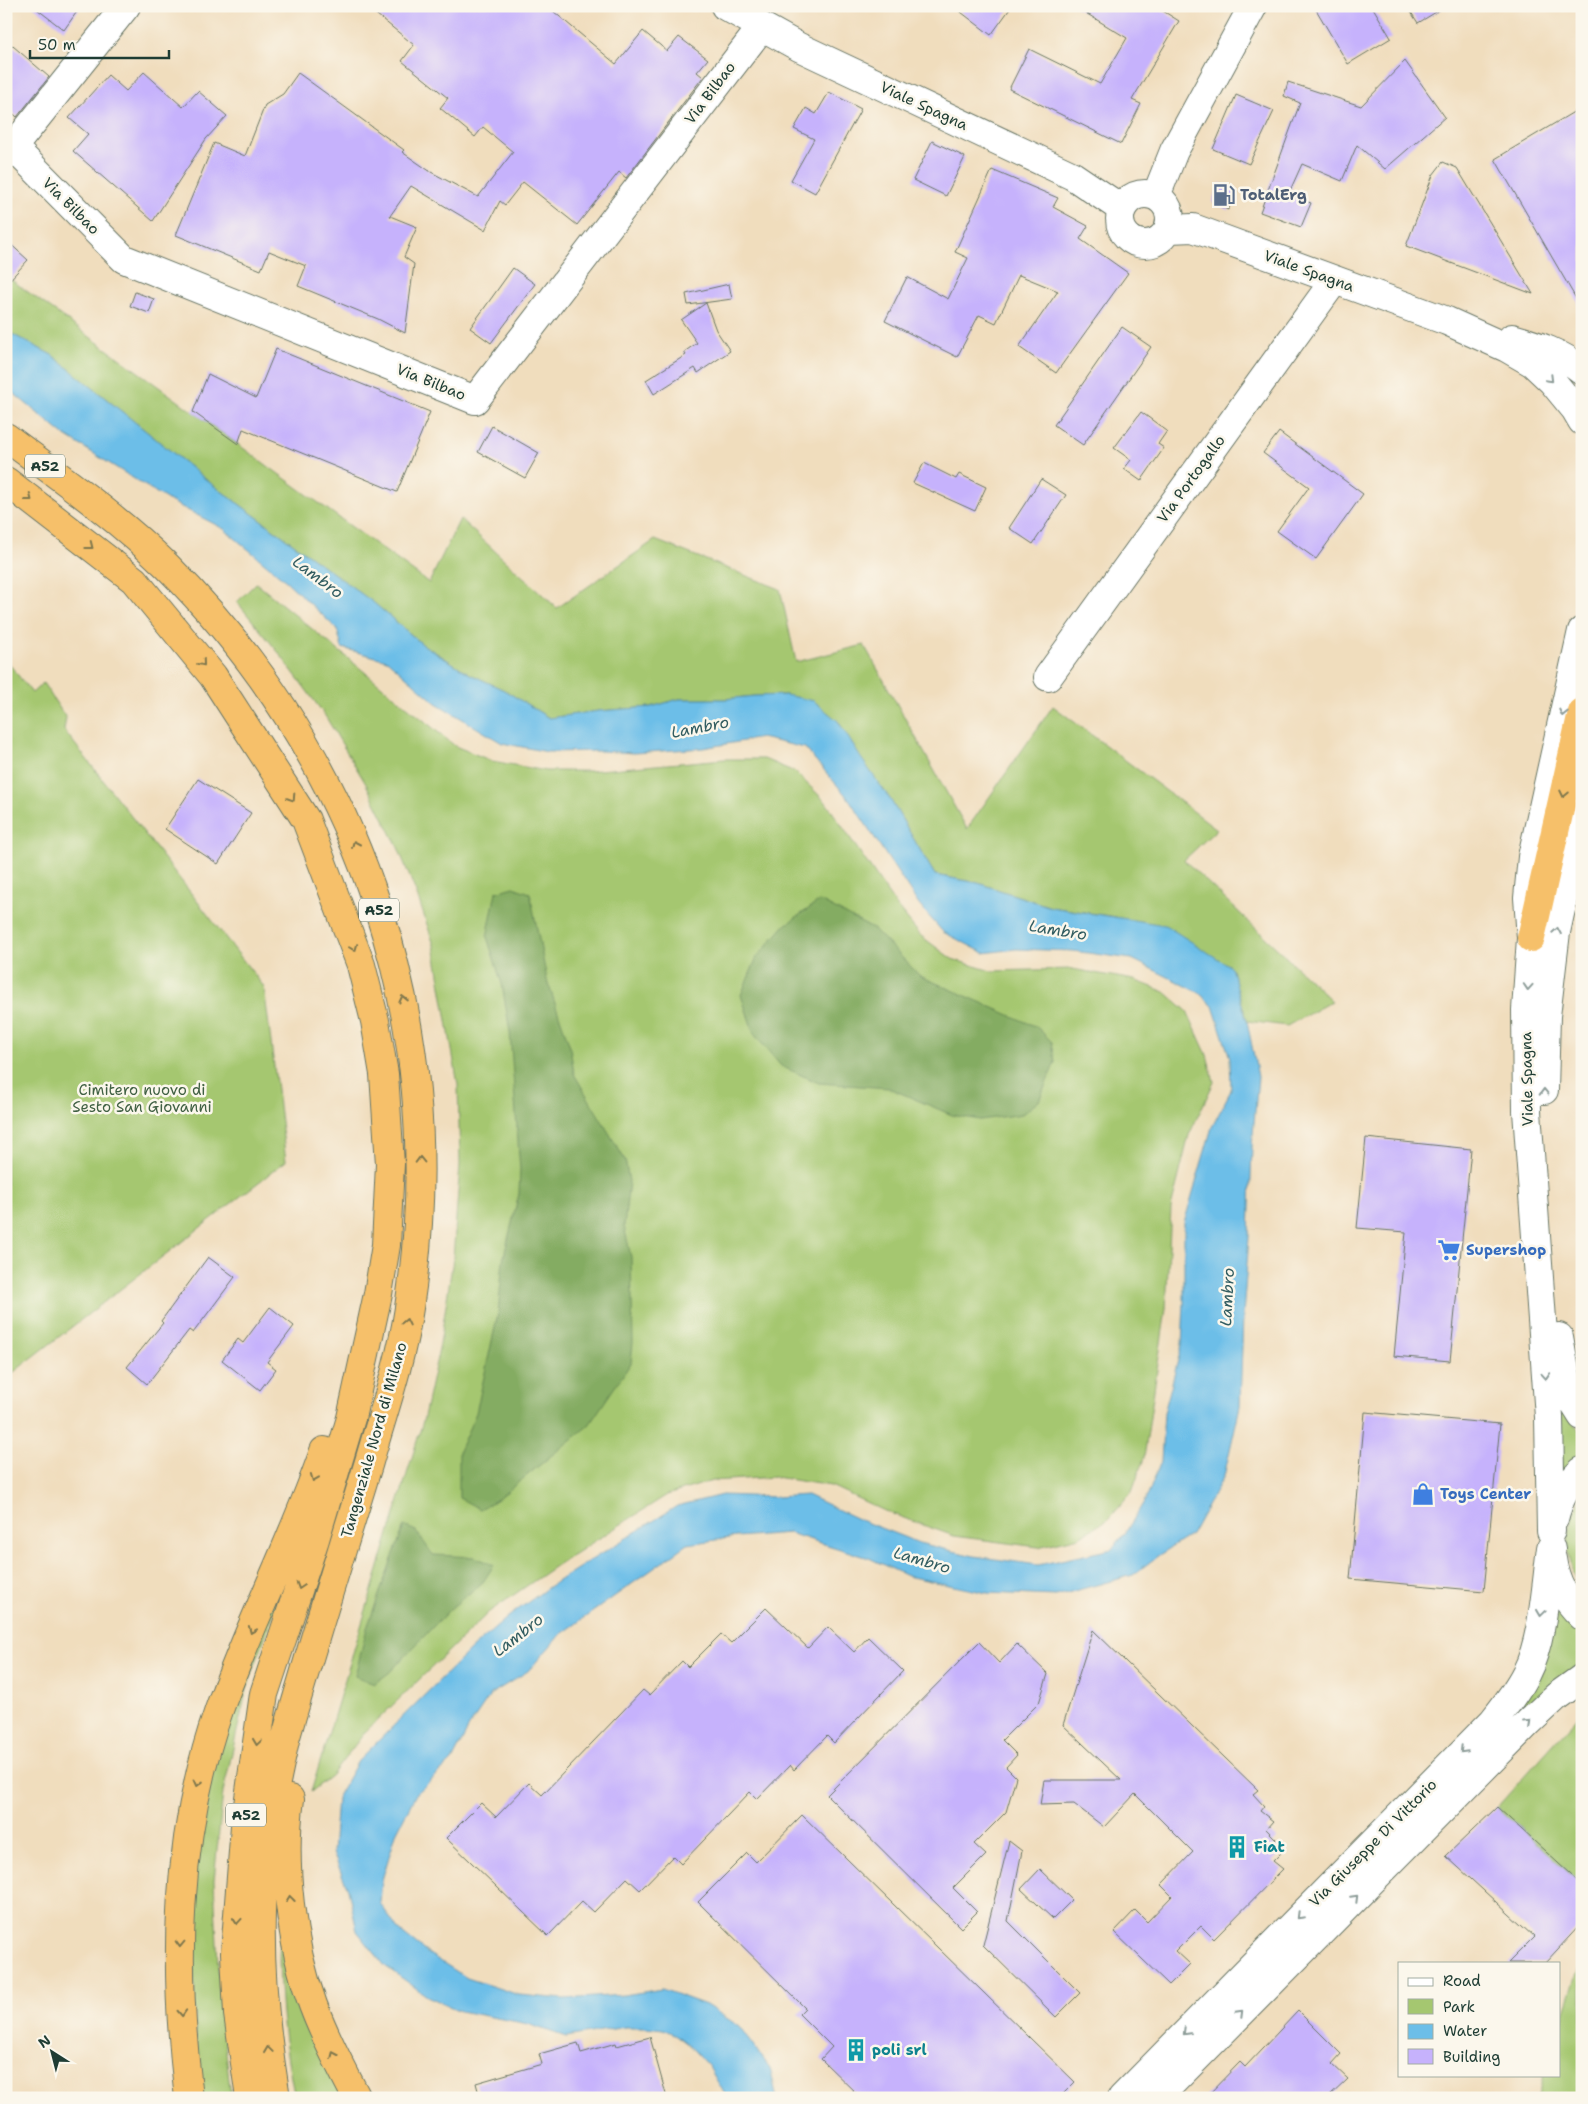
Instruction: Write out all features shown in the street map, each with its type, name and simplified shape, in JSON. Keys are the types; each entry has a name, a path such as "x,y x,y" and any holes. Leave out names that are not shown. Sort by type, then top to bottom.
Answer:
{"highway":[{"name":"Tangenziale Nord di Milano","path":"6,437 122,526 167,566 268,685 296,728 322,774 357,848 388,940 406,1013 415,1073 420,1199 408,1310 395,1376 285,1740 273,1797 264,1863 260,1921 262,1979 264,2017 276,2098"},
{"name":"A52","path":"6,481 134,580 213,676 306,820 361,965 375,1022 384,1074 380,1166 367,1294 343,1417 317,1472 303,1538 264,1694 245,1826 234,1953 238,2014 250,2098"},
{"path":"1531,938 1582,712"},
{"path":"190,2098 184,2055 179,1971 181,1903 185,1855 193,1802 219,1710 303,1538"},
{"path":"344,1544 320,1673 305,1725 292,1784 287,1837 290,1896 298,1951 312,2004 337,2061 357,2098"},
{"path":"170,2098 180,2076 184,2055"}],"street":[{"name":"Via Bilbao","path":"126,6 13,147 124,259 475,400 761,28"},
{"name":"Viale Spagna","path":"725,6 799,48 1073,176 1122,209"},
{"path":"1156,196 1174,151 1253,6"},
{"path":"1140,194 1156,196 1167,206 1170,214 1169,229 1165,236 1151,244 1135,242 1128,238 1120,225 1122,209 1132,197 1140,194"},
{"name":"Viale Spagna","path":"1169,229 1193,228 1447,322 1507,348 1533,363 1579,411"},
{"name":"Via Portogallo","path":"1048,676 1334,281"},
{"name":"Viale Spagna","path":"1447,322 1541,346 1582,370"},
{"name":"Viale Spagna","path":"1551,1539 1549,1417 1527,1111 1526,1010 1531,938 1528,898 1532,857 1582,631"},
{"name":"Viale Spagna","path":"1582,812 1556,932 1546,1016 1544,1055 1545,1120 1559,1336 1570,1397 1582,1416"},
{"path":"1559,1336 1571,1358 1582,1368"},
{"path":"1582,1470 1568,1486 1560,1501 1551,1539 1553,1565 1558,1582 1566,1596 1582,1616"},
{"name":"Via Giuseppe Di Vittorio","path":"1122,2098 1492,1721 1512,1697 1527,1672 1536,1648 1551,1539"},
{"name":"Via Giuseppe Di Vittorio","path":"1157,2098 1529,1722 1557,1696 1582,1678"}],"green space":[{"path":"6,276 429,583 460,519 557,608 655,540 780,589 796,662 864,645 967,829 1053,706 1217,829 1184,860 1332,1001 1287,1026 1247,1021 1231,967 1116,917 1051,907 978,883 935,875 890,799 860,758 838,721 786,695 725,699 679,699 651,707 598,711 549,718 504,690 470,674 422,644 374,603 209,482 52,355 6,331"},
{"path":"256,583 455,746 492,761 546,771 588,771 725,759 764,759 795,772 825,801 897,907 921,936 952,959 991,971 1072,969 1134,980 1165,992 1187,1011 1207,1055 1214,1082 1189,1135 1171,1208 1166,1309 1144,1458 1132,1492 1109,1519 1079,1537 1038,1547 954,1536 887,1512 831,1486 775,1477 712,1481 667,1495 557,1565 489,1612 365,1732 332,1775 311,1792 423,1421 440,1344 453,1259 460,1164 458,1085 434,945 397,845 366,784 324,714 279,653 237,602"},
{"name":"Cimitero nuovo di Sesto San Giovanni","path":"6,660 32,693 43,683 66,718 64,730 264,987 286,1161 6,1378"},
{"path":"513,887 530,893 547,980 570,1047 574,1074 625,1160 629,1181 624,1226 631,1257 633,1342 631,1363 589,1425 498,1499 480,1509 459,1498 459,1451 476,1413 498,1314 503,1260 519,1194 520,1169 510,1032 502,984 487,937 496,892"},
{"path":"820,901 875,930 920,976 1037,1027 1052,1042 1055,1062 1039,1101 1022,1114 980,1120 952,1115 889,1088 819,1083 781,1066 754,1034 741,995 757,957 785,925"},
{"path":"1558,1387 1567,1416 1582,1433 1582,1462 1558,1487"},
{"path":"1582,1498 1582,1591 1571,1568 1568,1544 1572,1521"},
{"path":"404,1526 416,1531 433,1555 475,1557 494,1565 483,1582 450,1609 390,1672 374,1684 355,1676 367,1628"},
{"path":"1558,1596 1582,1628 1582,1664 1577,1666 1145,2098 1137,2098 1506,1722"},
{"path":"279,1598 247,1688 223,1792 214,1880 219,1987 231,2098 198,2098 191,1886 203,1804 231,1710 269,1610"},
{"path":"1582,1712 1582,1885 1497,1807"},
{"path":"280,1933 285,1936 348,2098 295,2098 282,2016"},
{"path":"1582,1960 1582,2098 1537,2098 1544,2076 1560,2076 1560,2026"}],"water":[{"name":"Lambro","path":"6,331 52,355 209,482 374,603 422,644 470,674 504,690 549,718 598,711 651,707 679,699 725,699 786,695 814,701 838,721 890,799 935,875 978,883 1051,907 1165,925 1231,967 1247,1021 1258,1077 1252,1146 1240,1406 1224,1476 1191,1535 1159,1555 1133,1575 1056,1596 987,1593 907,1576 869,1558 789,1533 736,1537 688,1544 560,1635 528,1671 491,1694 470,1725 452,1761 416,1794 396,1833 382,1880 380,1903 398,1930 426,1952 467,1978 519,1995 564,1999 624,1995 662,1989 706,2005 739,2026 770,2068 777,2098 727,2098 709,2067 689,2045 676,2035 663,2029 625,2027 566,2037 528,2024 460,2011 427,1996 385,1966 357,1931 348,1889 333,1853 337,1798 358,1761 469,1651 508,1617 550,1586 677,1506 722,1495 776,1497 807,1495 860,1520 919,1543 974,1556 1038,1565 1112,1549 1126,1532 1148,1495 1161,1461 1164,1413 1182,1345 1184,1223 1212,1127 1231,1090 1230,1058 1213,1006 1198,992 1132,959 1073,951 1016,949 984,953 943,932 919,905 849,799 805,748 761,738 703,748 634,753 601,751 548,752 502,743 436,703 387,660 342,648 337,629 286,581 224,529 168,500 64,435 6,387"}],"building":[{"path":"33,6 81,6 64,30"},
{"path":"366,6 547,6 616,64 643,31 667,51 679,37 708,59 697,72 703,77 626,178 619,172 577,225 523,182 505,205 500,201 485,230 411,186 390,216 417,227 404,257 414,264 405,333 378,319 298,286 306,266 269,251 261,270 176,235 214,143 245,156 265,105 283,94 298,73 404,150 402,152 431,172 478,197 513,152 483,127 475,137 440,108 448,98 402,61 414,45"},
{"path":"953,6 1012,6 991,35"},
{"path":"1074,6 1155,6 1179,21 1132,100 1141,104 1121,144 1009,89 1029,49 1100,84 1127,38"},
{"path":"1314,6 1372,6 1391,38 1348,64"},
{"path":"1407,6 1446,6 1418,23"},
{"path":"6,40 49,77 17,117 6,107"},
{"path":"1405,61 1445,117 1385,169 1357,145 1342,181 1302,164 1288,195 1311,203 1301,227 1260,212 1300,103 1284,96 1288,82 1361,106"},
{"path":"144,72 183,107 198,91 227,116 206,139 153,221 73,151 88,134 69,118 108,75 126,91"},
{"path":"829,92 861,109 815,193 791,180 814,139 794,129 806,108 816,114"},
{"path":"1236,95 1274,111 1249,164 1213,149"},
{"path":"1582,107 1582,309 1495,159"},
{"path":"932,141 965,157 946,196 913,180"},
{"path":"1443,162 1457,168 1533,294 1406,246 1433,175"},
{"path":"992,170 1058,198 1053,207 1088,226 1080,239 1128,273 1056,373 1019,347 1058,291 1019,275 996,323 979,315 957,357 885,321 907,277 948,299 968,258 955,252"},
{"path":"1220,183 1237,191 1228,210 1212,202"},
{"path":"6,240 28,260 6,284"},
{"path":"513,268 535,284 491,343 470,328"},
{"path":"729,284 732,299 688,305 686,294"},
{"path":"135,292 154,299 149,313 130,306"},
{"path":"706,303 716,330 730,351 698,373 695,368 654,394 646,380 686,355 684,352 697,343 681,320"},
{"path":"1122,327 1151,347 1083,445 1054,425"},
{"path":"276,349 430,412 397,492 243,429 238,444 193,412 208,374 256,398"},
{"path":"1141,412 1167,431 1158,444 1164,448 1141,481 1124,469 1131,460 1114,448"},
{"path":"492,426 539,453 525,478 478,452"},
{"path":"1279,432 1363,494 1316,559 1277,531 1309,487 1263,453"},
{"path":"924,463 956,479 959,474 986,487 975,511 913,483"},
{"path":"1041,479 1066,495 1033,544 1009,528"},
{"path":"198,779 251,813 218,864 165,829"},
{"path":"1366,1138 1471,1149 1450,1361 1394,1356 1406,1232 1357,1228"},
{"path":"208,1257 235,1277 193,1333 189,1330 147,1384 127,1367 163,1323 161,1321"},
{"path":"270,1307 294,1326 267,1362 276,1369 260,1390 222,1360 238,1339 243,1343"},
{"path":"1365,1412 1500,1424 1484,1591 1350,1579"},
{"path":"766,1608 808,1648 828,1627 854,1652 868,1637 903,1671 834,1743 827,1736 794,1770 790,1765 757,1799 750,1792 681,1864 673,1856 640,1890 627,1878 594,1912 582,1901 548,1936 446,1838 481,1803 496,1817 529,1783 542,1795 643,1690 649,1695 682,1661 688,1667 721,1634 731,1643"},
{"path":"1093,1630 1258,1790 1253,1794 1264,1806 1260,1811 1273,1821 1266,1829 1276,1839 1272,1843 1282,1852 1273,1861 1283,1869 1214,1939 1201,1926 1176,1951 1190,1964 1169,1985 1114,1932 1135,1910 1147,1922 1172,1896 1161,1885 1193,1852 1135,1794 1104,1827 1074,1804 1040,1805 1044,1780 1121,1780 1063,1725"},
{"path":"979,1642 999,1663 1017,1644 1048,1674 1039,1703 1002,1740 1017,1755 1006,1767 1016,1777 1006,1812 974,1844 986,1855 953,1888 977,1912 961,1928 827,1795"},
{"path":"1497,1807 1582,1885 1582,1923 1546,1962 1509,1962 1534,1937 1446,1856"},
{"path":"802,1815 1075,2082 1059,2098 861,2098 821,2059 832,2047 799,2014 805,2008 698,1902 747,1853 756,1862"},
{"path":"1009,1841 1022,1851 1008,1921 1080,1993 1056,2017 983,1945"},
{"path":"1040,1869 1072,1900 1053,1919 1021,1889"},
{"path":"1298,2011 1341,2054 1332,2064 1348,2079 1328,2098 1205,2098 1240,2062 1245,2067"},
{"path":"650,2037 667,2098 480,2098 476,2083 542,2064 539,2054 578,2043 581,2053 616,2043 617,2046"}],"place":[{"name":"TotalErg","path":"1224,195"},
{"name":"Supershop","path":"1449,1250"},
{"name":"Toys Center","path":"1423,1494"},
{"name":"Fiat","path":"1237,1847"},
{"name":"poli srl","path":"856,2050"}]}
